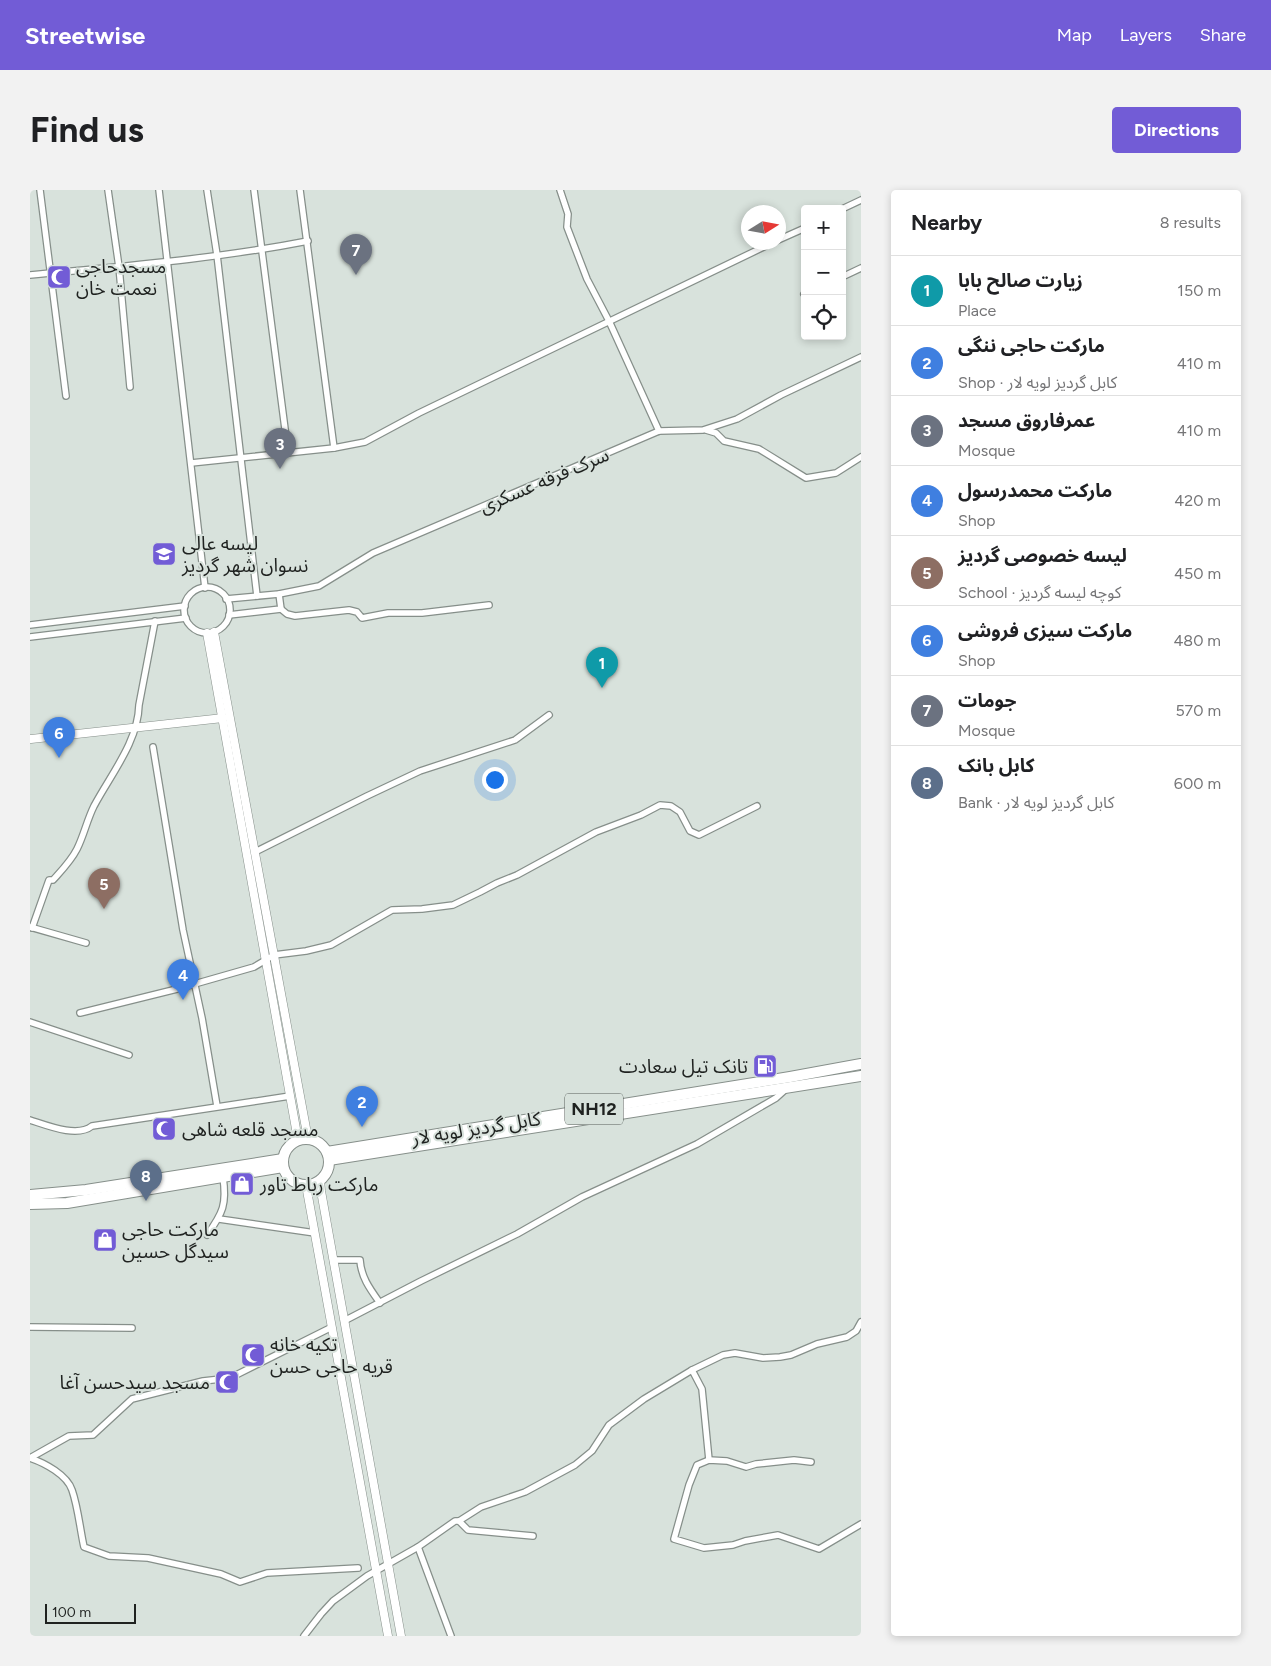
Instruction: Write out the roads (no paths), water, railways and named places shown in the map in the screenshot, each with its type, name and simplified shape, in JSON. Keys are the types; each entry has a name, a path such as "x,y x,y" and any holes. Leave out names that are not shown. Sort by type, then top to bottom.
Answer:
{"highway":[{"name":"کابل گردیز لویه لار","path":"328,1156 861,1064"},
{"name":"کابل گردیز لویه لار","path":"328,1156 861,1076"},
{"path":"303,1140 317,1141 323,1146 328,1156 326,1173 313,1184 298,1184 286,1174 283,1163 285,1152 289,1146 303,1140"},
{"path":"30,1204 67,1203 223,1177 283,1163"},
{"path":"30,1195 86,1190 283,1163"}],"street":[{"path":"40,190 66,396"},
{"path":"108,190 119,267 130,387"},
{"path":"159,190 205,588"},
{"path":"207,190 218,255 240,458 258,596"},
{"path":"254,190 288,452"},
{"path":"300,190 334,448"},
{"path":"560,190 568,214 567,227 587,279 609,321 659,431"},
{"path":"846,207 861,200"},
{"path":"786,236 801,230"},
{"path":"30,275 119,267 262,250 308,241"},
{"path":"190,463 334,448 365,442 757,250"},
{"path":"846,275 861,268"},
{"name":"سرک فرقه عسکری","path":"226,598 279,594 320,586 373,553 659,431 704,430 737,419 781,395 861,357"},
{"path":"704,430 716,433 724,441 759,449 806,478 836,473 861,457"},
{"path":"205,588 218,590 226,598 230,609 229,615 224,625 211,632 194,629 186,618 185,606 191,594 196,590 205,588"},
{"path":"279,594 281,610"},
{"path":"229,615 281,610 295,616 349,610 357,612 362,618 489,605"},
{"path":"30,625 185,606"},
{"path":"30,637 186,618"},
{"path":"86,943 31,928 49,880 53,880 77,850 91,814 134,734 139,718 139,704 155,622"},
{"path":"211,632 223,718 290,1096 303,1140"},
{"path":"211,632 274,955 303,1140"},
{"path":"255,852 420,771 515,740 549,716"},
{"path":"30,749 31,737 223,718"},
{"path":"152,747 183,930 217,1106"},
{"path":"80,1013 195,985 254,967 274,955 306,951 331,945 392,910 453,905 517,875 596,832 641,815 660,805 672,806 680,812 690,831 699,834 757,806"},
{"path":"30,1022 130,1054"},
{"path":"344,1321 517,1234 582,1197 697,1144 776,1098 790,1086"},
{"path":"30,1120 58,1129 77,1131 87,1130 92,1126 290,1096"},
{"path":"207,1235 219,1219 226,1196 223,1177"},
{"path":"320,1180 401,1636"},
{"path":"306,1185 388,1636"},
{"path":"219,1219 316,1233"},
{"path":"333,1260 360,1260 361,1271 366,1282 380,1303"},
{"path":"304,1636 333,1602 367,1576 418,1547 481,1507 525,1492 575,1465 592,1451 609,1425 644,1399 692,1370 722,1355 735,1353 763,1358 791,1355 817,1344 847,1337 856,1331 861,1322"},
{"path":"30,1327 132,1328"},
{"path":"30,1458 70,1436 93,1435 132,1399 203,1381 230,1378 332,1327"},
{"path":"692,1370 702,1389 709,1460"},
{"path":"30,1458 45,1464 65,1480 72,1489 84,1547 109,1556 148,1558 221,1574 240,1582 267,1573 358,1568"},
{"path":"811,1462 794,1460 756,1464 746,1468 727,1462 709,1460 697,1465 689,1485 674,1539 704,1548 733,1545 778,1535 819,1549 861,1524"},
{"path":"459,1521 468,1530 533,1536"},
{"path":"418,1547 451,1636"}],"place":[{"name":"جومات","path":"356,275"},
{"name":"مسجدحاجی نعمت خان","path":"59,277"},
{"name":"عمرفاروق مسجد","path":"280,469"},
{"name":"لیسه عالی نسوان شهر گردیز","path":"164,554"},
{"name":"زیارت صالح بابا","path":"602,688"},
{"name":"مارکت سیزی فروشی","path":"59,758"},
{"name":"لیسه خصوصی گردیز","path":"104,909"},
{"name":"مارکت محمدرسول","path":"183,1000"},
{"name":"تانک تیل سعادت","path":"765,1066"},
{"name":"مارکت حاجی ننگی","path":"362,1127"},
{"name":"مسجد قلعه شاهی","path":"164,1129"},
{"name":"مارکت رباط تاور","path":"242,1184"},
{"name":"کابل بانک","path":"146,1201"},
{"name":"مارکت حاجی سیدگل حسین","path":"105,1240"},
{"name":"تکیه خانه قریه حاجی حسن","path":"253,1355"},
{"name":"مسجد سیدحسن آغا","path":"227,1382"}]}
